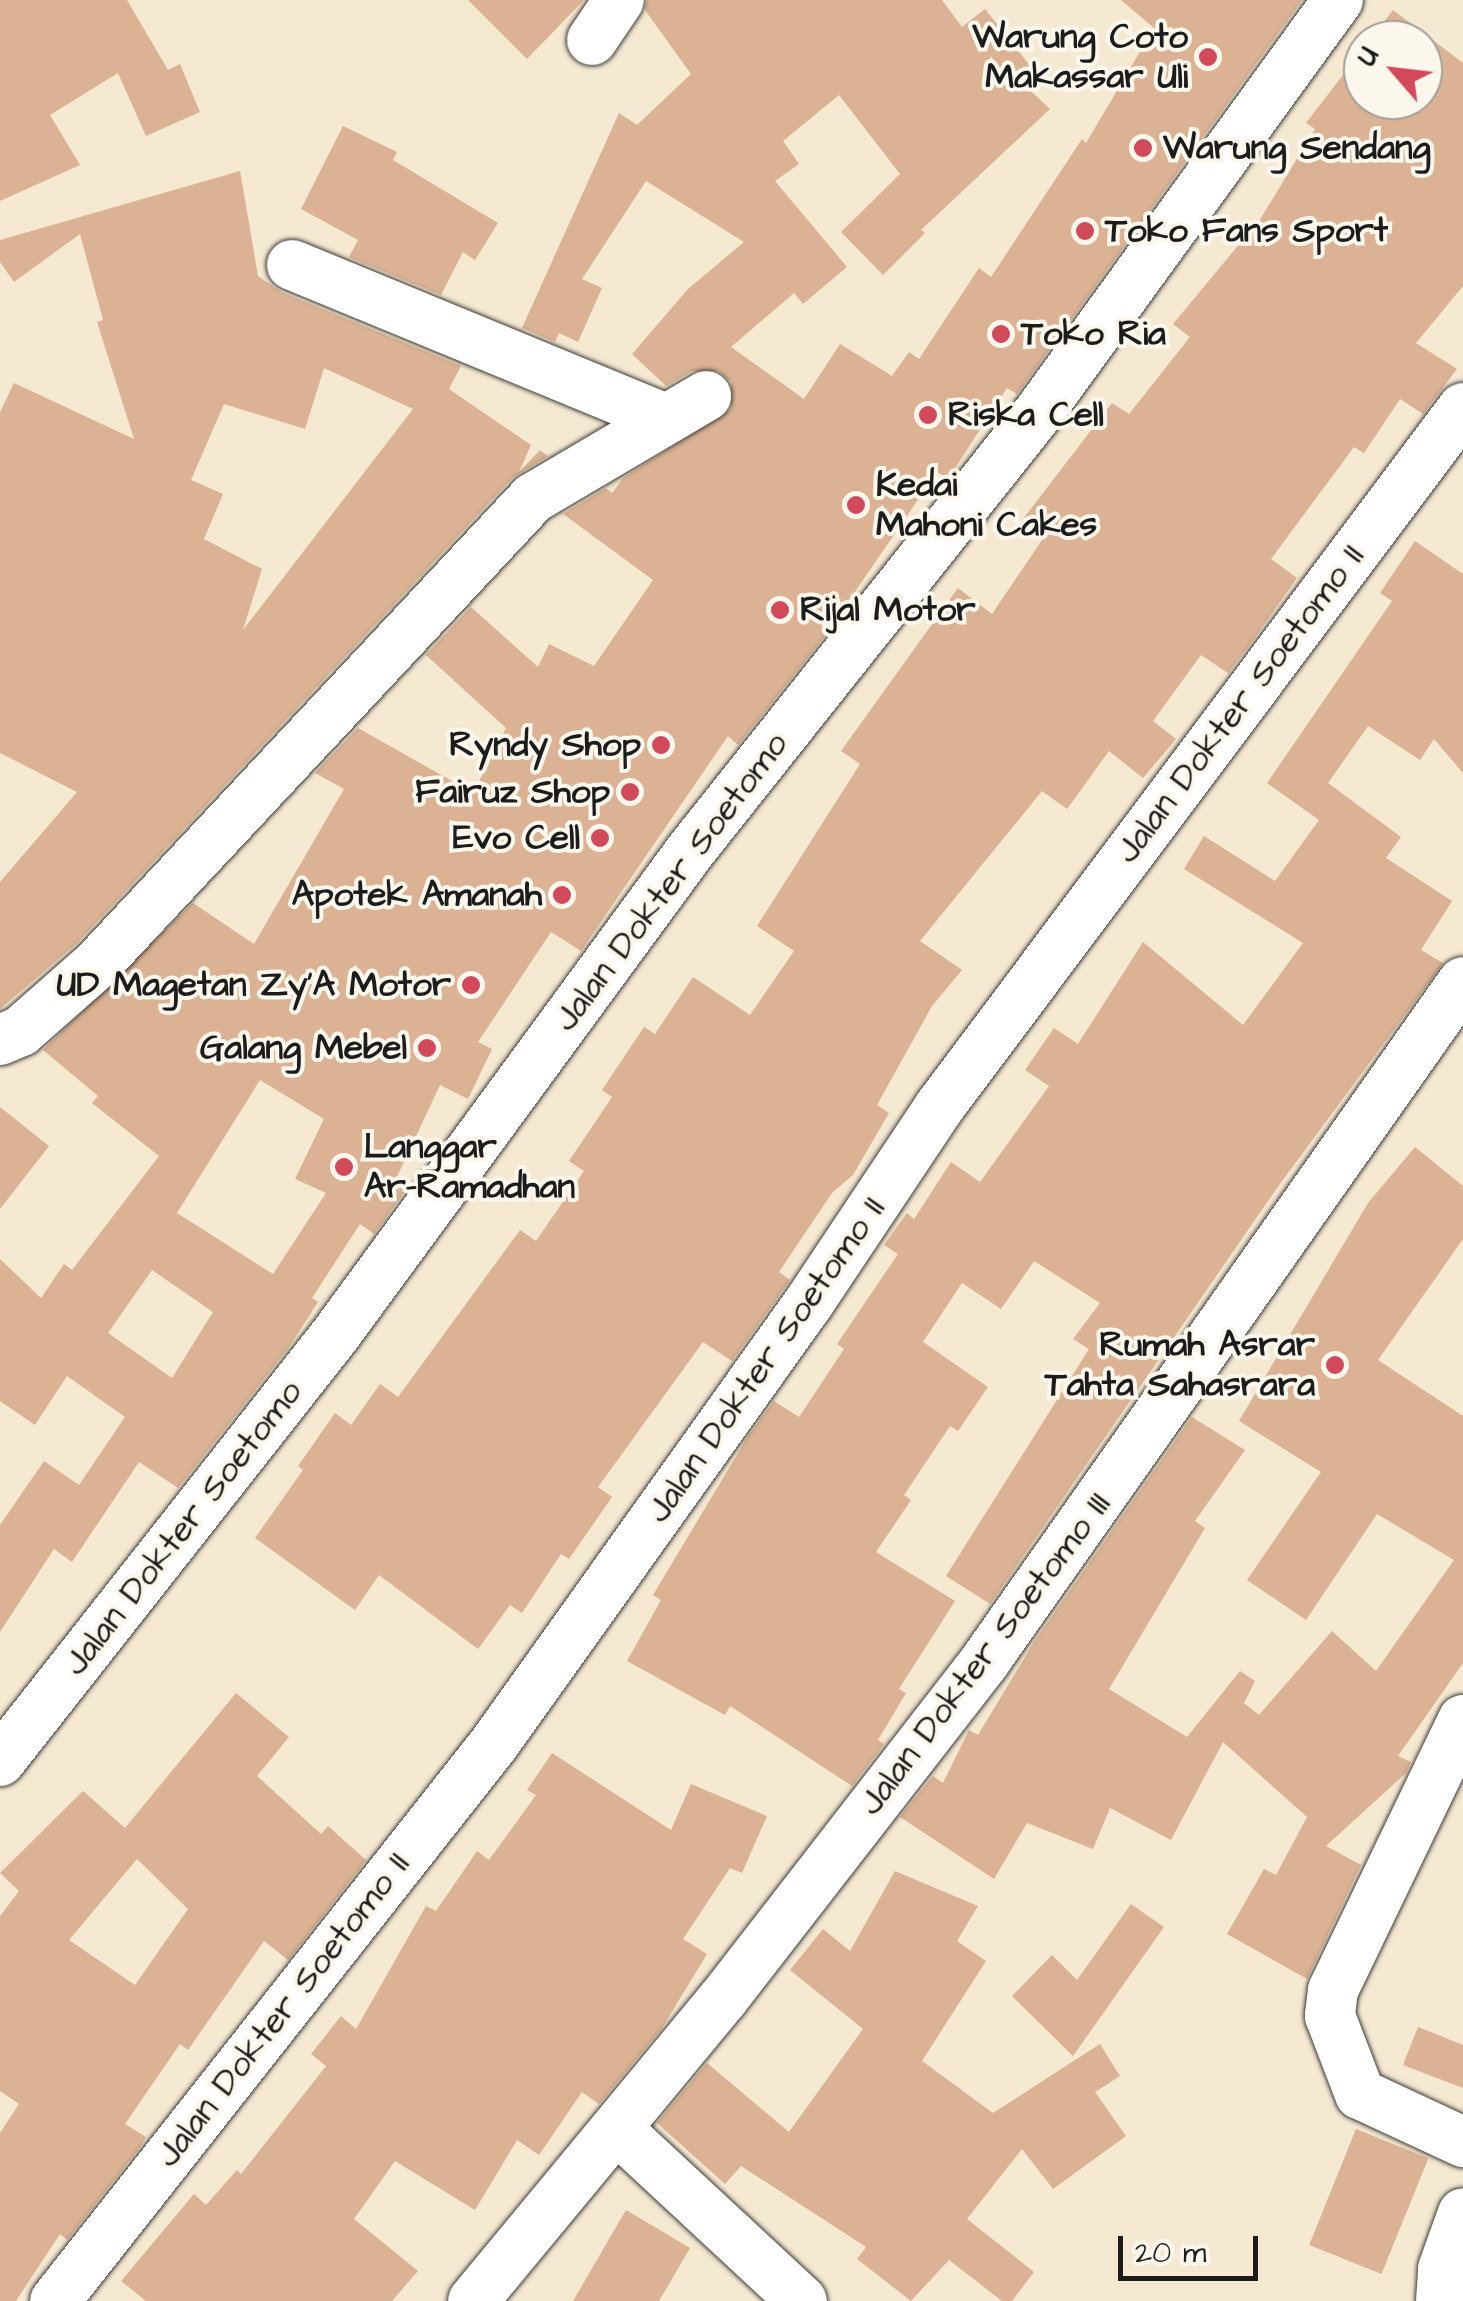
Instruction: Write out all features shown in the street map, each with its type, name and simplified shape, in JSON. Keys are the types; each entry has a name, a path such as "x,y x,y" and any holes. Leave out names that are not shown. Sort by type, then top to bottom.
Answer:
{"street":[{"name":"Jalan Dokter Soetomo","path":"0,1761 336,1334 691,850 1040,412 1338,0"},
{"path":"0,1040 21,1032 97,964 533,498 686,408 292,265"},
{"name":"Jalan Dokter Soetomo II","path":"55,2301 494,1744 808,1304 940,1106 1463,408"},
{"name":"Jalan Dokter Soetomo III","path":"474,2301 618,2130 985,1661 1463,982"},
{"path":"1463,1720 1334,1990 1330,2016 1360,2094 1463,2142"},
{"path":"618,2130 802,2301"},
{"path":"1442,2301 1443,2268 1463,2213"}],"building":[{"path":"0,0 127,0 168,70 180,64 200,112 146,136 118,73 50,115 80,165 0,201"},
{"path":"468,0 584,0 527,59"},
{"path":"647,0 942,0 962,27 985,9 1031,67 1017,78 1050,109 921,230 925,233 883,275 841,232 900,174 839,95 783,141 799,164 775,181 847,267 803,304 794,293 731,347 804,399 840,344 892,376 909,352 919,359 979,268 991,277 1082,139 1086,143 1154,28 1121,0 1302,0 1017,394 1007,388 948,479 937,472 824,637 738,745 728,736 581,951 551,932 478,1042 492,1049 468,1099 440,1085 394,1183 405,1191 374,1234 360,1224 312,1298 318,1302 289,1347 178,1488 139,1462 72,1562 54,1549 0,1632 0,1525 44,1461 79,1485 125,1417 67,1376 35,1425 0,1401 0,1259 41,1298 64,1264 72,1270 159,1156 92,1103 98,1096 43,1050 193,903 254,944 344,789 315,773 358,728 473,793 506,728 426,655 471,607 538,667 549,644 594,666 653,580 563,514 606,488 612,493 623,478 731,409 731,382 719,371 692,371 666,386 632,354 688,289 744,242 646,181 582,279 602,288 578,342 559,333 555,342 522,328 619,113 637,125 691,74 645,10","holes":["260,1080 324,1119 295,1179 326,1193 273,1274 177,1213","152,1270 213,1312 172,1378 108,1333"]},
{"path":"1393,10 1406,20 1385,20"},
{"path":"1443,48 1463,63 1463,286 1416,343 1457,369 1423,414 1400,399 1364,453 1354,447 1271,559 1297,578 1228,673 1201,655 1153,721 1176,739 1143,778 1109,751 1067,809 1042,791 920,941 962,970 932,1006 877,1105 889,1113 853,1175 832,1193 779,1272 790,1280 732,1361 703,1342 598,1487 612,1497 569,1559 561,1554 522,1613 510,1605 478,1649 379,1575 355,1610 255,1538 303,1470 298,1466 335,1413 351,1425 380,1384 398,1397 520,1230 536,1241 584,1171 569,1161 612,1097 602,1090 644,1027 655,1034 693,977 750,1015 794,951 757,926 860,764 841,751 958,588 992,614 1042,540 1020,523 1112,403 1129,414 1190,337 1173,324 1261,218 1315,129 1306,123 1343,75 1343,120 1443,120"},
{"path":"343,126 397,152 393,160 498,223 475,260 463,252 441,295 349,257 358,240 301,209"},
{"path":"240,171 258,276 281,292 461,366 449,389 531,445 519,472 540,450 548,456 512,478 77,943 0,1009 0,882 77,792 0,753 0,412 14,383 134,439 97,322 103,320 80,234 14,282 0,262 0,240","holes":["324,368 413,409 243,630 262,569 204,539 223,494 191,480 224,404 305,429"]},
{"path":"1415,541 1463,574 1463,773 1434,739 1420,760 1368,726 1328,783 1401,837 1386,858 1452,901 1421,950 1443,963 1277,1188 990,1604 946,1576 1089,1349 1073,1339 1100,1303 1034,1261 1001,1309 962,1283 923,1342 988,1387 958,1431 950,1426 904,1495 911,1500 876,1552 955,1601 899,1689 906,1693 878,1740 884,1744 852,1786 730,1706 725,1715 627,1661 661,1600 653,1595 747,1438 774,1401 799,1417 844,1349 837,1344 898,1254 884,1245 907,1213 914,1219 951,1162 980,1182 1049,1086 1025,1070 1054,1028 1078,1044 1143,942 1243,1025 1303,943 1184,869 1204,836 1275,881 1319,820 1267,783 1392,601 1380,593"},
{"path":"0,1107 49,1146 0,1209"},
{"path":"1415,1147 1463,1186 1463,1239 1378,1360 1463,1416 1463,1663 1398,1756 1411,1762 1406,1773 1326,1846 1361,1865 1307,1979 1227,1934 1264,1869 1276,1875 1307,1817 1223,1742 1171,1840 1110,1808 1093,1849 1027,1823 994,1879 900,1817 933,1776 943,1783 969,1730 978,1735 1034,1642 1192,1417 1245,1450 1195,1521 1205,1528 1109,1689 1187,1737 1240,1671 1255,1681 1244,1703 1259,1715 1332,1631 1376,1671 1454,1560 1377,1514 1306,1620 1247,1580 1321,1472 1239,1421 1368,1203"},
{"path":"236,1693 289,1737 257,1776 321,1834 328,1826 366,1860 288,1960 264,1941 188,2050 180,2044 125,2124 146,2137 140,2147 67,2240 60,2234 16,2301 0,2301 0,2133 19,2104 0,2091 0,1916 19,1891 0,1873 83,1791 125,1828","holes":["137,1859 188,1909 135,1985 69,1940"]},
{"path":"552,1753 671,1830 691,1784 767,1816 742,1873 730,1868 683,1939 707,1954 662,2028 599,2104 582,2092 539,2155 517,2140 475,2210 395,2161 354,2219 418,2271 392,2301 146,2301 121,2281 194,2194 206,2205 237,2170 241,2174 326,2066 311,2054 341,2016 356,2029 426,1906 436,1911 477,1851 489,1860 536,1795 527,1790"},
{"path":"895,1871 978,1906 957,1941 986,1961 922,2061 993,2113 1100,2044 1120,2076 1095,2092 1126,2136 1053,2189 1022,2149 967,2219 1034,2272 1012,2301 1002,2301 949,2260 911,2301 857,2259 866,2247 741,2166 725,2184 657,2123 707,2063 789,2132 863,2029 790,1970 823,1929 850,1951"},
{"path":"1131,1904 1164,1927 1073,2056 1012,1996 1052,1955 1077,1980"},
{"path":"1418,2027 1463,2045 1463,2088 1403,2065"},
{"path":"1356,2129 1428,2158 1381,2274 1309,2245"},
{"path":"626,2210 690,2248 659,2301 573,2301"}],"place":[{"name":"Warung Coto Makassar Uli","path":"1208,57"},
{"name":"Warung Sendang","path":"1143,148"},
{"name":"Toko Fans Sport","path":"1085,231"},
{"name":"Toko Ria","path":"1001,334"},
{"name":"Riska Cell","path":"928,415"},
{"name":"Kedai Mahoni Cakes","path":"856,505"},
{"name":"Rijal Motor","path":"780,610"},
{"name":"Ryndy Shop","path":"661,745"},
{"name":"Fairuz Shop","path":"630,792"},
{"name":"Evo Cell","path":"600,838"},
{"name":"Apotek Amanah","path":"562,895"},
{"name":"UD Magetan Zy'A Motor","path":"471,985"},
{"name":"Galang Mebel","path":"427,1048"},
{"name":"Langgar Ar-Ramadhan","path":"344,1167"},
{"name":"Rumah Asrar Tahta Sahasrara","path":"1335,1365"}]}
